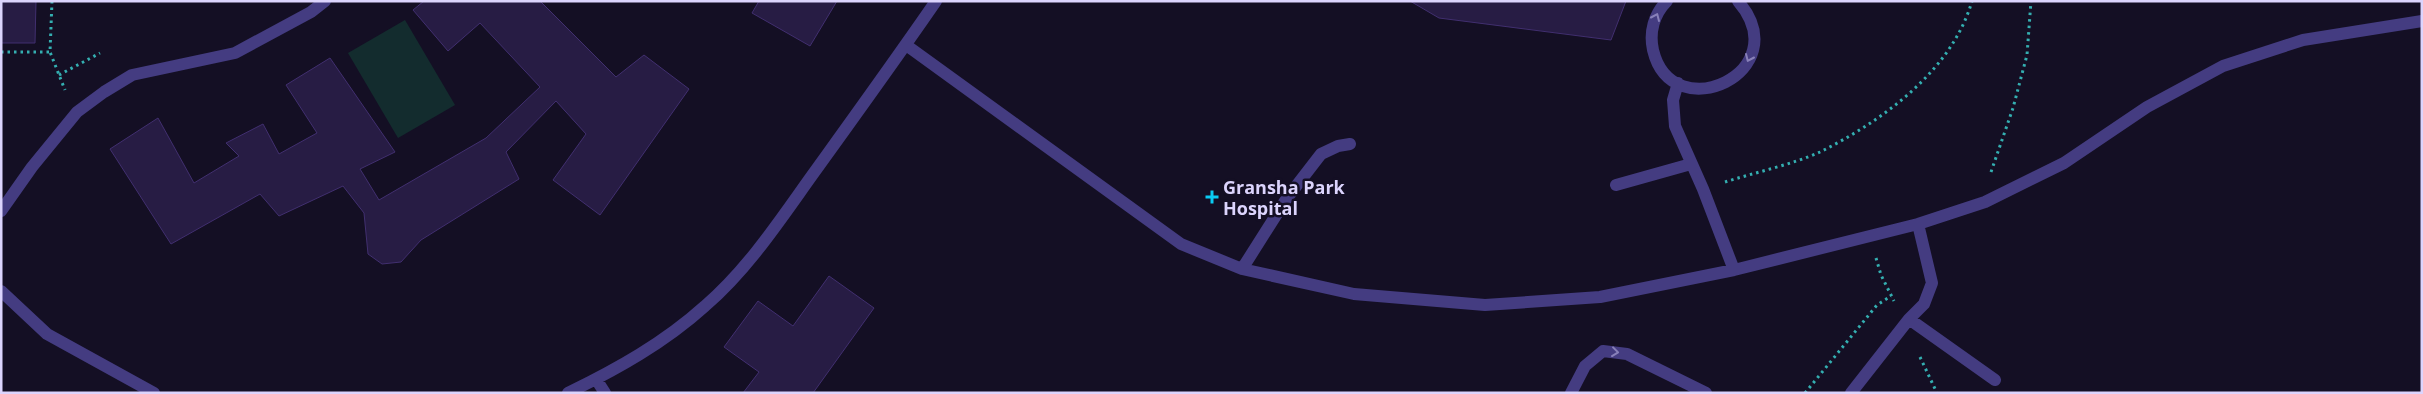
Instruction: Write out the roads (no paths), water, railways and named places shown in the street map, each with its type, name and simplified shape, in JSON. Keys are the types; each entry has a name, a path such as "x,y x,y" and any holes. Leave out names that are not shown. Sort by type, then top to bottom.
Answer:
{"lane":[{"path":"1,211 32,167 77,112 132,75 236,53 311,12 325,1"},
{"path":"568,393 596,379 674,333 707,305 741,269 780,220 936,1"},
{"path":"1667,1 1660,8 1653,24 1651,41 1655,58 1664,72 1678,83 1694,89 1710,89 1726,84 1740,74 1750,60 1754,44 1753,27 1747,12 1738,1"},
{"path":"906,45 1181,244 1242,269 1354,294 1484,305 1600,297 1734,270 1918,224 1985,202 2064,164 2147,107 2223,66 2303,40 2422,21"},
{"path":"1678,83 1673,100 1675,126 1703,189 1734,270"},
{"path":"1242,269 1288,198 1321,154 1338,146 1350,144"},
{"path":"1616,185 1691,164"},
{"path":"1851,393 1909,319 1924,304 1932,283 1918,224"},
{"path":"1,291 47,334 154,393"},
{"path":"1909,319 1995,380"},
{"path":"1571,393 1585,366 1603,351 1627,354 1706,393"},
{"path":"596,379 605,393"}],"place":[{"name":"Gransha Park Hospital","path":"1212,197"}]}
